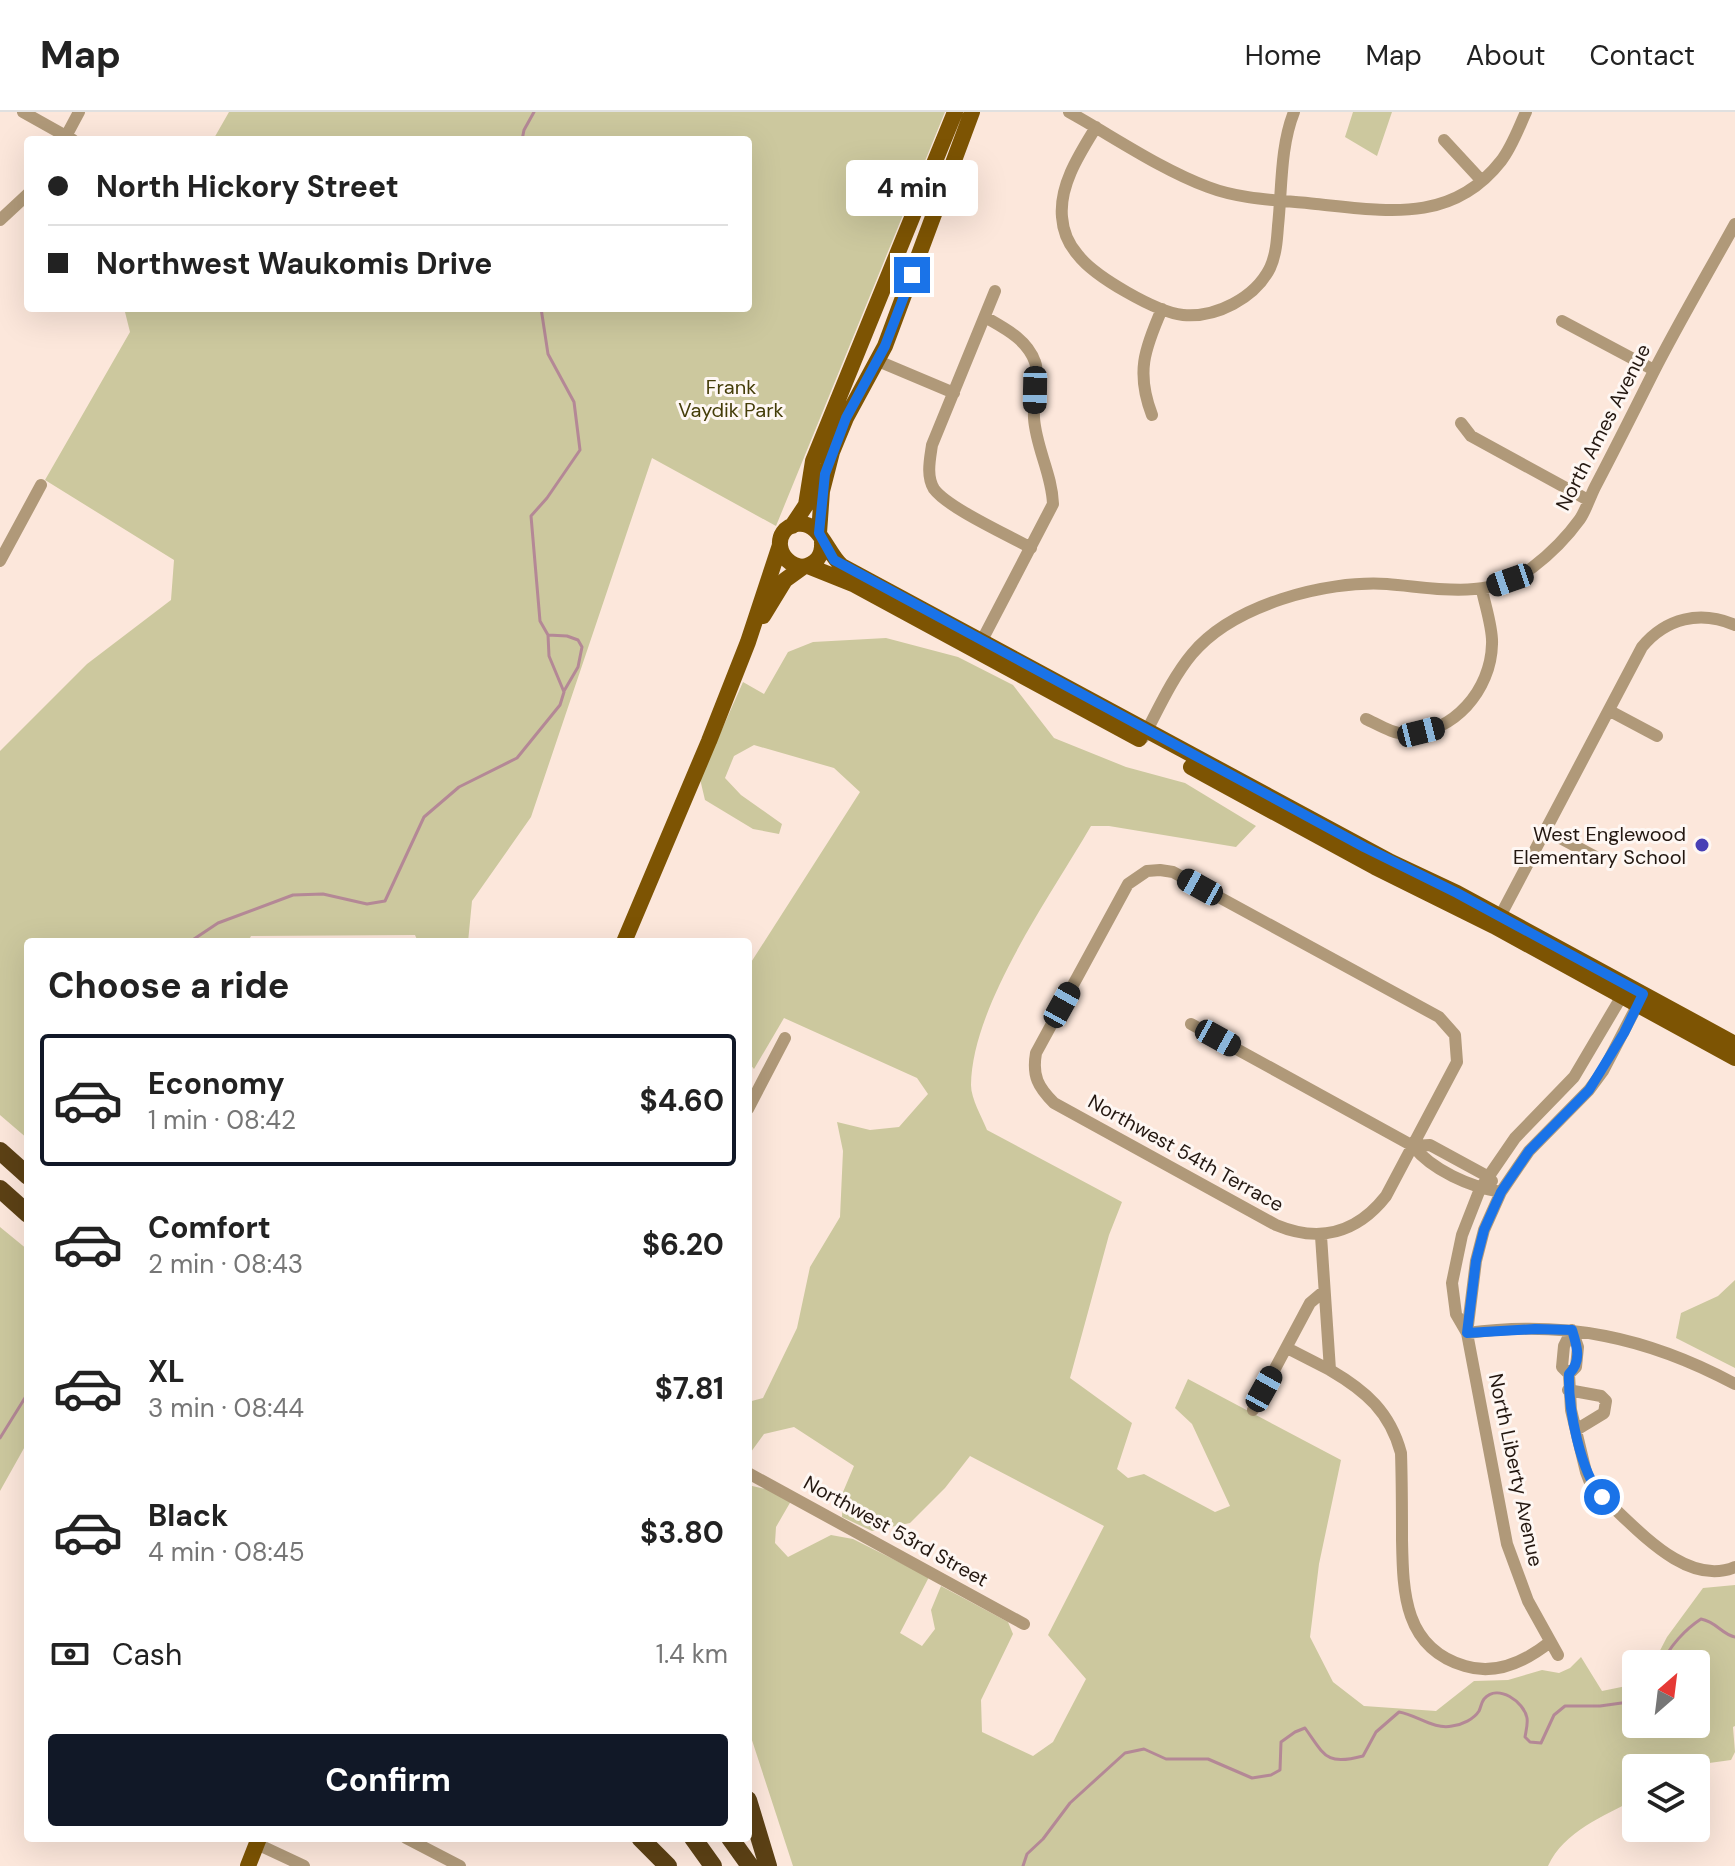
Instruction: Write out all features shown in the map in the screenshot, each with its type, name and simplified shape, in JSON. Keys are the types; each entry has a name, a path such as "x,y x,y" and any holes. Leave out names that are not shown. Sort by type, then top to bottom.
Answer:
{"highway":[{"path":"0,1151 24,1172"},
{"path":"0,1189 24,1210"},
{"path":"752,1813 768,1866"},
{"path":"644,1842 668,1866"},
{"path":"696,1842 713,1866"},
{"path":"733,1842 750,1866"}],"main road":[{"path":"626,938 748,642 782,536 806,505 813,461 955,112"},
{"path":"748,642 785,580 819,557 822,491 832,452 846,418 878,361 972,112"},
{"path":"792,526 807,525 842,566 979,647"},
{"path":"780,545 785,559 793,565 805,566 853,584 1391,862 1632,996 1735,1058"},
{"path":"1632,996 1735,1044"},
{"path":"248,1866 258,1842"}],"street":[{"path":"23,112 62,136"},
{"path":"68,136 79,112"},
{"path":"1069,112 1203,185 1242,197 1407,211 1432,207 1459,197 1481,180 1501,160 1526,112"},
{"path":"1096,127 1067,179 1061,212 1066,237 1089,267 1162,309 1183,315 1209,313 1233,304 1254,289 1270,268 1274,257 1286,139 1294,112"},
{"path":"1444,140 1481,180"},
{"path":"0,220 24,198"},
{"name":"North Ames Avenue","path":"1144,736 1191,655 1215,631 1246,614 1309,592 1362,584 1456,592 1482,590 1531,569 1582,516 1654,370 1735,224"},
{"path":"995,291 932,445 928,465 934,489 948,502 1031,548"},
{"path":"1152,415 1145,396 1142,364 1162,309"},
{"path":"979,647 1053,504 1053,486 1039,447 1034,418 1035,363 1016,334 985,317"},
{"path":"1562,321 1654,370"},
{"path":"878,361 954,393"},
{"path":"1461,423 1471,436 1588,500"},
{"path":"0,561 41,485"},
{"path":"1366,719 1404,734 1421,732 1437,728 1452,719 1475,698 1483,683 1492,644 1482,590"},
{"path":"1497,921 1642,647 1653,634 1679,620 1709,617 1735,625"},
{"path":"1610,711 1657,736"},
{"path":"1547,831 1594,856"},
{"name":"Northwest 54th Terrace","path":"1321,1236 1290,1231 1276,1225 1054,1103 1040,1090 1035,1079 1036,1053 1128,884 1147,871 1173,872 1439,1017 1455,1035 1457,1062 1413,1146"},
{"name":"North Liberty Avenue","path":"1467,1333 1456,1314 1452,1283 1462,1235 1480,1189 1499,1158 1534,1116 1574,1077 1632,996"},
{"name":"North Liberty Avenue","path":"1558,1655 1528,1601 1507,1544 1467,1333 1476,1261 1484,1230 1501,1192 1529,1151 1589,1090 1632,996"},
{"path":"1191,1024 1413,1146 1423,1159 1480,1189 1501,1192"},
{"path":"752,1097 785,1038"},
{"path":"1413,1146 1430,1145 1487,1176 1501,1192"},
{"path":"1330,1370 1321,1236 1337,1233 1375,1210 1413,1146"},
{"path":"1444,1170 1451,1157"},
{"path":"1253,1410 1310,1303 1323,1292"},
{"path":"1467,1333 1535,1329 1614,1336 1655,1346 1735,1384"},
{"path":"1572,1330 1564,1346 1562,1367 1569,1374 1568,1390 1591,1485 1683,1565 1695,1570 1720,1572 1735,1567"},
{"path":"1287,1348 1330,1370 1372,1399 1396,1434 1401,1453 1403,1587 1412,1622 1424,1640 1439,1654 1473,1668 1495,1669 1532,1656 1550,1642"},
{"path":"1568,1390 1601,1396 1606,1401 1604,1413 1576,1430"},
{"name":"Northwest 53rd Street","path":"752,1475 1024,1624"},
{"path":"1392,1608 1407,1603"},
{"path":"260,1842 304,1866"},
{"path":"414,1842 460,1866"}],"green space":[{"name":"Frank Vaydik Park","path":"229,112 945,112 776,526 652,458 531,817 472,901 468,938 416,938 415,935 24,938 24,1136 0,1115 0,751 87,664 171,600 174,560 45,480 130,332 125,312 752,312 752,136 215,136"},
{"path":"1353,112 1392,112 1377,156 1345,137"},
{"path":"886,638 958,657 1013,685 1054,738 1126,767 1185,783 1256,826 1236,847 1109,826 1091,826 1016,951 985,1020 975,1054 971,1090 987,1130 1122,1202 1109,1235 1070,1378 1132,1423 1117,1469 1128,1478 1144,1474 1215,1512 1230,1506 1192,1424 1175,1408 1188,1379 1341,1460 1319,1564 1310,1637 1333,1682 1364,1706 1436,1711 1474,1681 1508,1680 1542,1670 1559,1673 1570,1668 1581,1657 1602,1691 1622,1687 1622,1738 1710,1738 1710,1650 1660,1650 1703,1588 1735,1585 1735,1752 1731,1760 1710,1763 1710,1754 1622,1754 1622,1806 1574,1834 1548,1866 793,1866 752,1740 752,1486 770,1490 791,1501 776,1527 775,1543 788,1557 831,1535 853,1539 929,1577 900,1633 922,1646 935,1629 931,1610 941,1586 1008,1622 1013,1634 981,1700 982,1732 1033,1756 1053,1742 1086,1679 1048,1635 1104,1526 970,1456 945,1488 910,1523 872,1531 842,1517 843,1492 854,1466 794,1427 764,1434 752,1450 752,1401 763,1398 797,1328 810,1267 840,1217 843,1151 837,1122 870,1130 899,1127 928,1094 917,1078 784,1018 754,1069 752,1067 752,961 860,792 834,768 754,745 734,756 725,778 741,795 782,824 779,834 753,829 705,800 700,779 743,682 764,694 788,652 813,642"},
{"path":"0,1227 24,1247 24,1448 0,1491"},
{"path":"1735,1280 1735,1368 1676,1338 1681,1313 1718,1296"}],"waterway":[{"path":"523,136 534,112"},
{"path":"196,938 218,923 293,895 323,894 367,904 385,901 424,817 459,787 517,758 560,705 564,692 549,656 548,635 540,621 531,516 580,450 574,402 548,354 542,312"},
{"path":"548,635 567,636 578,640 582,647 578,667 564,691"},
{"path":"0,1438 24,1399"},
{"path":"1670,1650 1701,1619 1735,1637"},
{"path":"1023,1866 1027,1854 1043,1839 1070,1803 1125,1753 1144,1749 1166,1759 1208,1759 1252,1778 1280,1770 1281,1742 1305,1728 1322,1752 1341,1760 1363,1756 1376,1732 1399,1712 1445,1727 1467,1721 1479,1711 1484,1699 1496,1693 1503,1694 1510,1696 1525,1712 1525,1737 1530,1742 1541,1743 1554,1715 1565,1706 1622,1703"}],"place":[{"name":"West Englewood Elementary School","path":"1702,845"}],"route":[{"path":"912,275 885,346 846,418 825,474 819,533 834,560 1643,994 1603,1071 1573,1109 1529,1151 1501,1192 1484,1230 1476,1261 1467,1333 1572,1330 1578,1347 1576,1367 1569,1374 1571,1410 1586,1472 1591,1485 1602,1497"}]}
